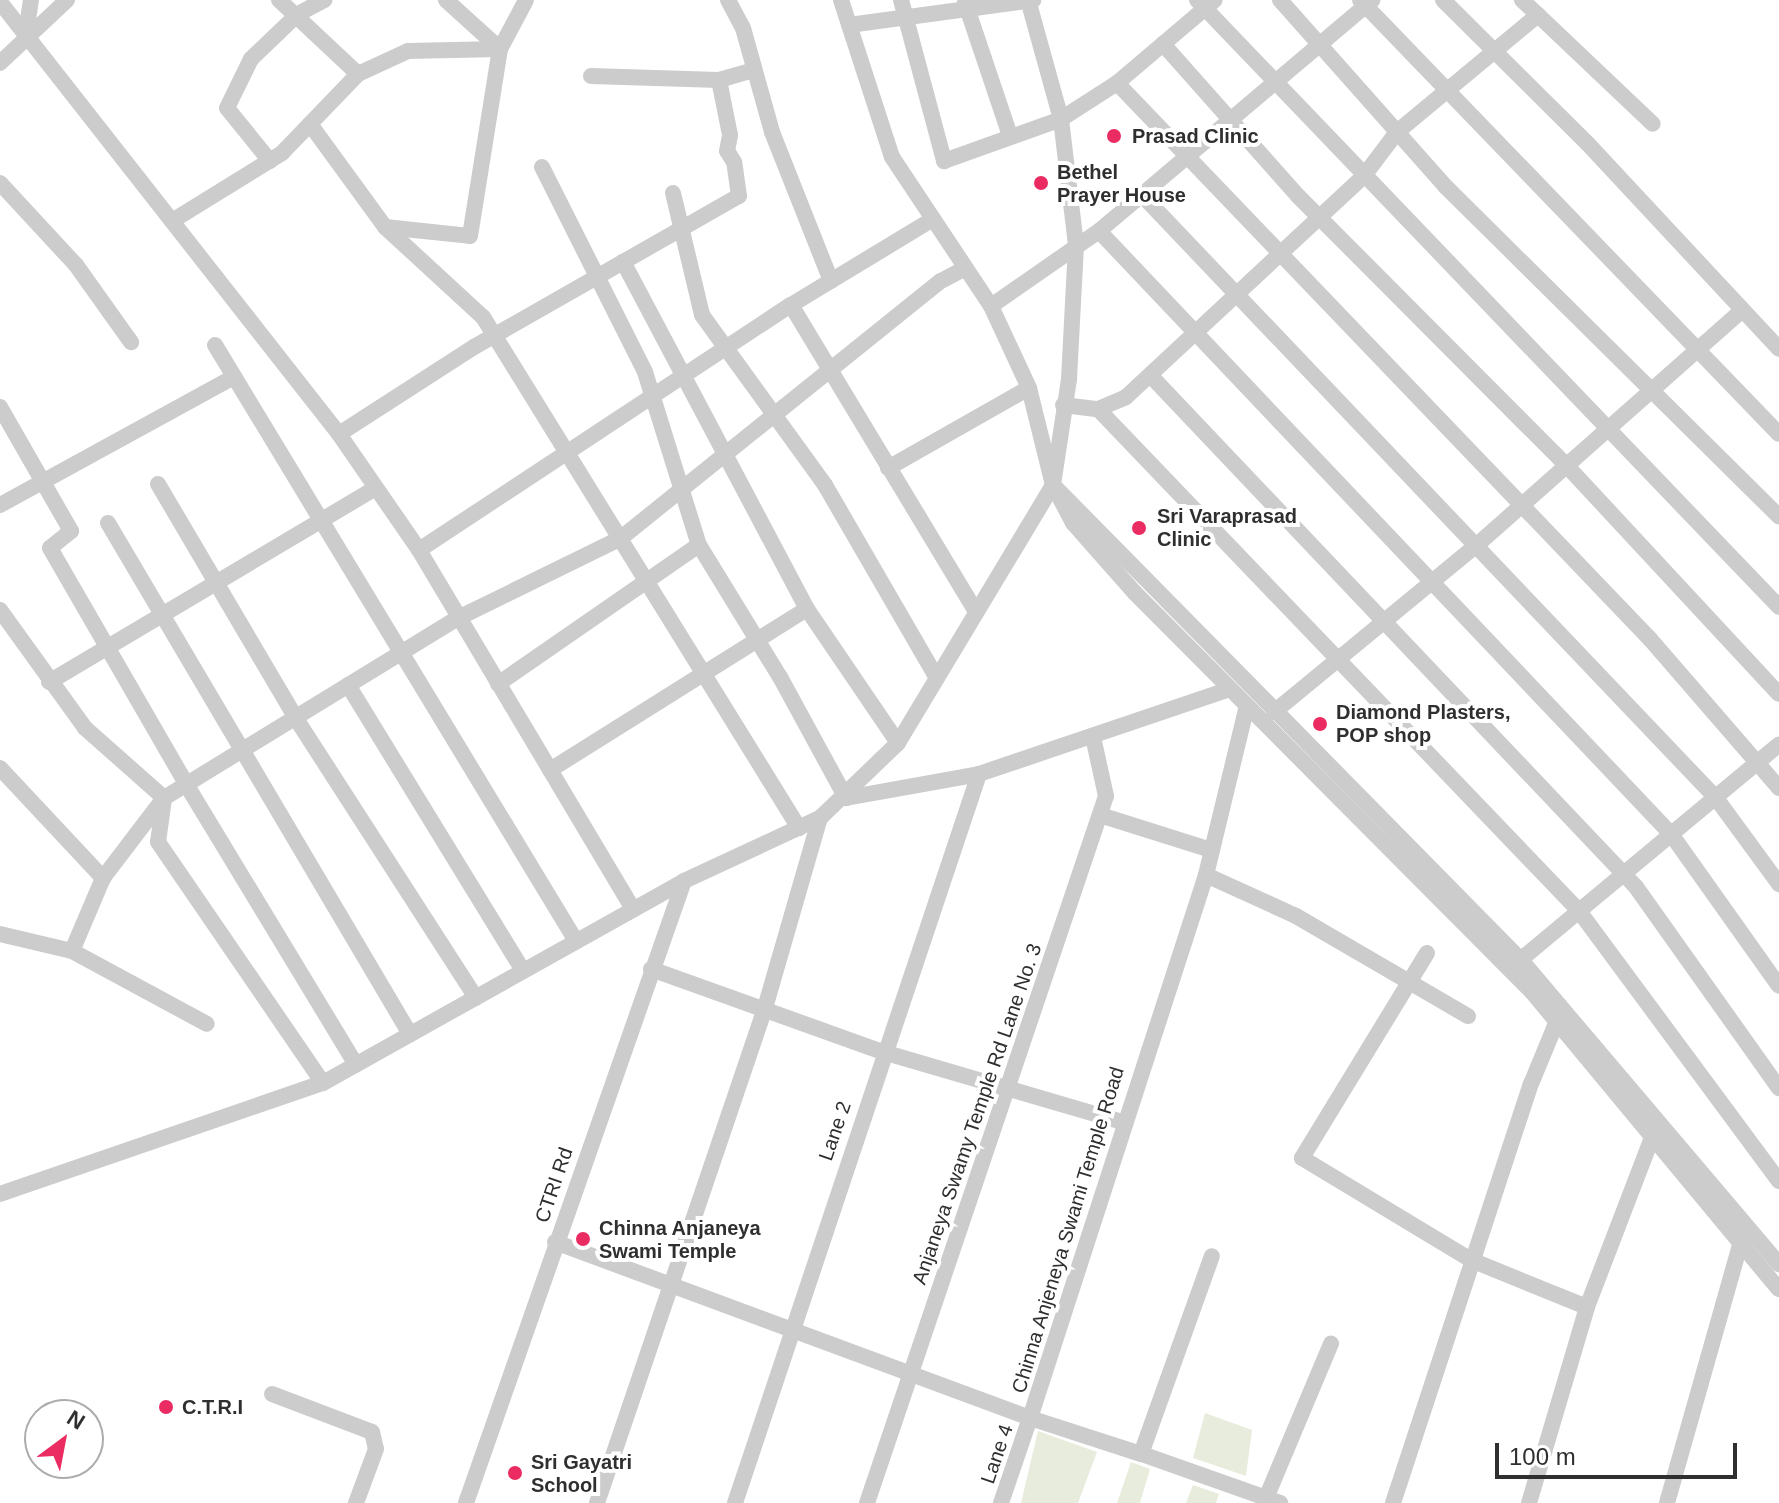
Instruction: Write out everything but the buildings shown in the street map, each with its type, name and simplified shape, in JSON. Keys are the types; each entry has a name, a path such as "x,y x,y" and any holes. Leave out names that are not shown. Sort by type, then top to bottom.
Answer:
{"street":[{"path":"25,40 31,0"},
{"path":"0,63 67,0"},
{"path":"279,0 298,14 358,74"},
{"path":"270,161 227,108 251,59 298,14 324,0"},
{"path":"446,0 500,49"},
{"path":"385,227 470,236 500,49 526,0"},
{"path":"728,0 743,28 751,71 831,281"},
{"path":"841,0 892,157 991,306 1029,388 1053,485 1090,543 1247,706 1515,964 1557,1021 1779,1289"},
{"path":"901,0 944,161 1061,119 1117,83 1206,3 1362,176 1779,607"},
{"path":"1280,0 1445,186 1654,388 1779,517"},
{"path":"1443,0 1588,144 1740,312 1779,349"},
{"path":"1522,0 1653,124"},
{"path":"3,1189 323,1083 684,881 820,818 846,798 898,743 975,610 1053,485 1069,379 1076,245 1061,119 1030,1 966,4 849,25"},
{"path":"0,2 25,40 339,434 419,550 456,619 633,909"},
{"path":"991,306 1099,231 1366,2 1779,434"},
{"path":"966,4 1010,136"},
{"path":"1063,405 1098,409 1126,397 1191,332 1362,176 1397,132 1538,15"},
{"path":"1163,44 1321,215 1567,466 1779,694"},
{"path":"172,221 270,161 358,74 408,51 500,49"},
{"path":"591,76 719,80 751,71"},
{"path":"339,434 494,335 739,196 734,162 727,151 730,135 719,80"},
{"path":"1117,83 1521,507 1759,761 1779,788"},
{"path":"310,124 385,227 483,317 799,828"},
{"path":"542,167 652,396 699,545 758,640 846,798"},
{"path":"0,183 76,265 131,342"},
{"path":"673,193 702,315 825,485 937,678"},
{"path":"1142,195 1478,544 1716,798 1779,884"},
{"path":"419,550 791,305 933,219"},
{"path":"1099,231 1191,332 1671,834 1779,986"},
{"path":"623,262 807,609 898,743"},
{"path":"72,951 103,878 164,798 456,619 621,538 684,492 941,281 965,268"},
{"path":"791,305 975,610"},
{"path":"1274,712 1478,544 1740,312"},
{"path":"215,345 576,941"},
{"path":"1150,375 1388,620 1623,874 1779,1088"},
{"path":"0,505 43,477 234,377"},
{"path":"888,468 1029,388"},
{"path":"0,407 43,477 71,531 50,548 186,784 356,1065"},
{"path":"1098,409 1340,658 1579,911 1779,1181"},
{"path":"158,484 295,717 476,998"},
{"path":"1053,485 1515,964 1779,1264"},
{"path":"49,682 160,613 376,488"},
{"path":"108,523 239,752 410,1034"},
{"path":"498,684 699,545"},
{"path":"550,770 807,609"},
{"path":"0,610 85,728 164,798"},
{"path":"348,685 523,971"},
{"path":"846,798 979,774 1230,689"},
{"name":"Chinna Anjeneya Swami Temple Road","path":"555,1242 1030,1418 1122,1122 1206,875 1247,706"},
{"name":"Anjaneya Swamy Temple Rd Lane No. 3","path":"867,1503 1004,1088 1106,796 1093,737"},
{"path":"1515,964 1779,744"},
{"path":"0,768 103,878"},
{"name":"Lane 2","path":"735,1503 883,1052 979,774"},
{"path":"164,798 158,842 323,1083"},
{"path":"1100,815 1211,850"},
{"path":"597,1503 765,1008 820,818"},
{"path":"1206,875 1296,916 1468,1016"},
{"name":"CTRI Rd","path":"466,1503 684,881"},
{"path":"0,934 72,951 207,1024"},
{"path":"1427,953 1302,1158 1471,1260 1587,1307"},
{"path":"651,969 883,1052 1122,1122"},
{"path":"1393,1503 1471,1260 1557,1021"},
{"path":"1529,1503 1587,1307 1653,1135"},
{"path":"1667,1503 1741,1242"},
{"path":"1139,1453 1212,1256"},
{"path":"1030,1418 1139,1453 1270,1501 1331,1344"},
{"path":"272,1394 372,1432 376,1449 356,1503"},
{"name":"Lane 4","path":"1001,1503 1030,1418"}],"green space":[{"path":"1205,1413 1252,1430 1246,1476 1193,1458"},
{"path":"1038,1431 1097,1452 1078,1503 1021,1503"},
{"path":"1131,1462 1150,1469 1140,1503 1117,1503"},
{"path":"1193,1485 1219,1494 1216,1503 1186,1503"}],"place":[{"name":"Prasad Clinic","path":"1114,136"},
{"name":"Bethel Prayer House","path":"1041,183"},
{"name":"Sri Varaprasad Clinic","path":"1139,528"},
{"name":"Diamond Plasters, POP shop","path":"1320,724"},
{"name":"Chinna Anjaneya Swami Temple","path":"583,1239"},
{"name":"C.T.R.I","path":"166,1407"},
{"name":"Sri Gayatri School","path":"515,1473"}]}
